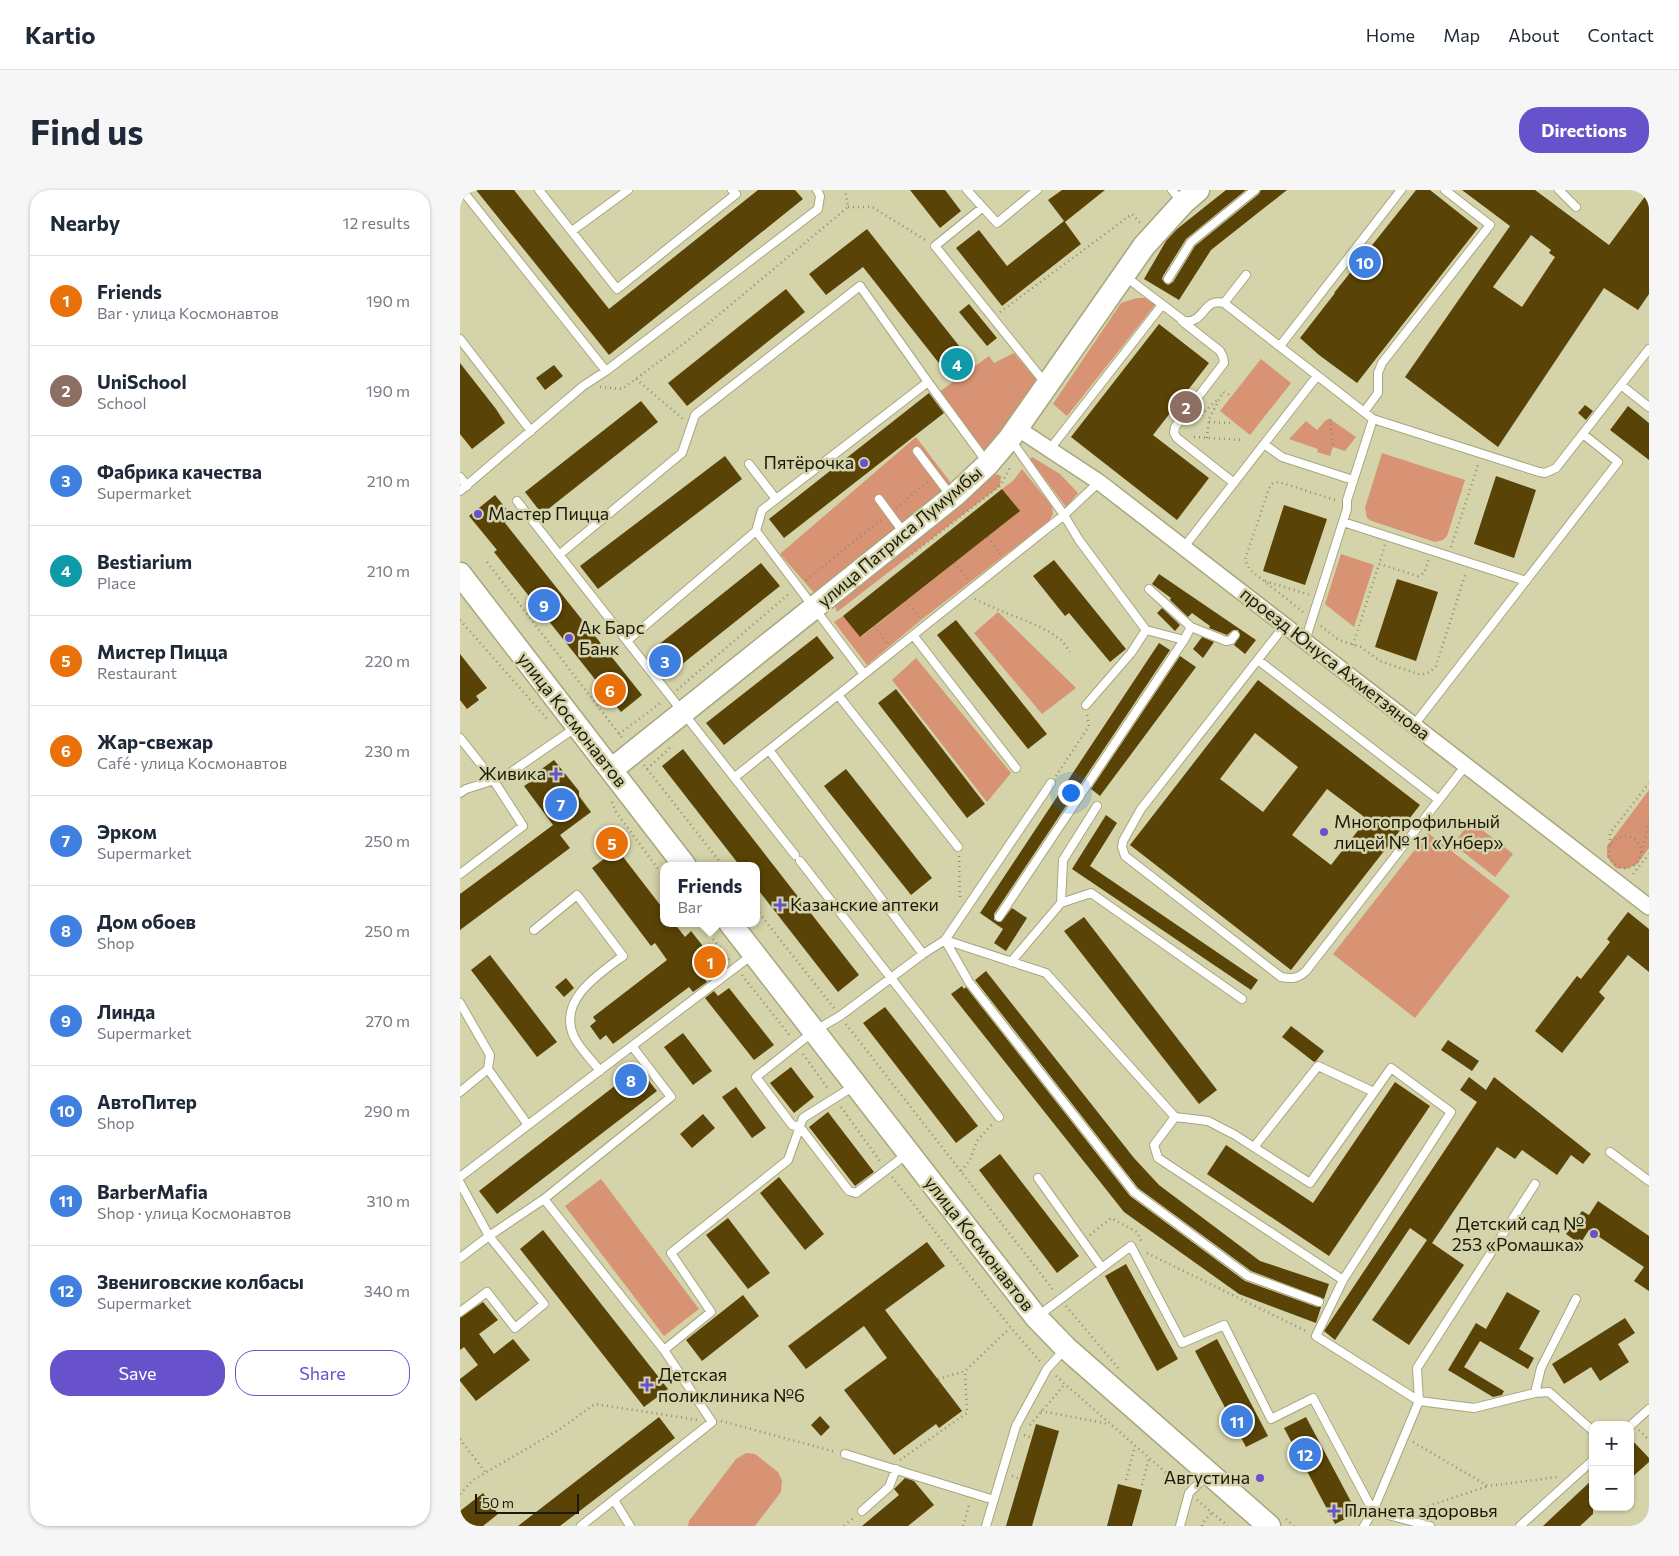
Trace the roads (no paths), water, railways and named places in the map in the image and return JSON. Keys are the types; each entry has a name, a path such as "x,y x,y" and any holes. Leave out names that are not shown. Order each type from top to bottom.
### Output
{"street":[{"name":"улица Патриса Лумумбы","path":"611,770 626,742 676,704 814,608 952,497 988,464 1013,433 1144,246 1184,194"},
{"name":"проезд Юнуса Ахметзянова","path":"1013,433 1050,449 1099,482 1649,907"},
{"name":"улица Космонавтов","path":"463,583 570,732 611,770 682,862"},
{"name":"улица Космонавтов","path":"733,927 1036,1317 1066,1348 1208,1473 1274,1520"}],"lane":[{"path":"462,190 606,371"},
{"path":"539,190 617,289 736,194 732,190"},
{"path":"572,231 628,190"},
{"path":"460,491 583,386 606,371 818,209 820,196 817,190"},
{"path":"967,190 997,223 1037,190"},
{"path":"1168,279 1191,242 1255,190"},
{"path":"1280,346 1402,190"},
{"path":"1364,412 1378,393 1378,372 1382,363 1490,225 1445,190"},
{"path":"1559,190 1576,207"},
{"path":"982,208 935,246 1047,385"},
{"path":"1124,275 1220,351 1224,359 1222,366 1175,427 1175,436 1234,483"},
{"path":"1224,303 1246,275"},
{"path":"559,555 682,453 695,414 860,286 988,464"},
{"path":"1179,318 1187,322 1195,320 1211,304 1224,303 1373,419 1545,473 1556,468 1648,352"},
{"path":"1050,449 1162,305"},
{"path":"460,339 531,431"},
{"path":"1184,547 1317,376"},
{"path":"626,641 756,531 762,510 928,382"},
{"path":"1621,385 1649,407"},
{"path":"1305,641 1373,419"},
{"path":"1013,433 1079,540 1146,630 1184,640"},
{"path":"1414,725 1618,462 1582,434"},
{"path":"1264,444 1282,457 1354,480"},
{"path":"917,451 952,497"},
{"path":"749,464 776,499"},
{"path":"460,477 467,486"},
{"path":"735,777 1064,515 1099,482"},
{"path":"879,499 906,535"},
{"path":"517,501 735,777 999,1117"},
{"path":"1343,522 1526,581"},
{"path":"756,531 864,674"},
{"path":"1149,589 1191,627 1226,641 1231,640 1236,635"},
{"path":"1285,625 1138,814 1123,841 1122,847 1125,856 1282,976 1292,979 1300,977 1466,765"},
{"path":"999,917 1191,627"},
{"path":"1086,705 1132,653 1146,630"},
{"path":"913,635 1016,768"},
{"path":"1258,660 1439,800"},
{"path":"838,695 958,847"},
{"path":"460,793 466,789 504,777 570,732"},
{"path":"460,738 494,780 523,826 460,874"},
{"path":"769,750 923,954"},
{"path":"909,1153 856,1192 849,1191 800,1127 792,1125 756,1078 814,1031 840,1016 923,954 945,940 1051,784"},
{"path":"1061,903 1063,860 1097,806"},
{"path":"1011,962 1061,903 1091,893 1242,999"},
{"path":"534,930 578,895 624,956 588,983 573,1003 570,1022 574,1037 600,1071"},
{"path":"945,940 1046,973 1174,1117 1208,1121 1254,1147 1310,1183 1391,1068 1450,1112 1343,1280 1316,1336 1419,1401 1474,1408 1535,1393 1549,1392 1589,1428"},
{"path":"945,940 969,982 1134,1192 1248,1276 1319,1302"},
{"path":"460,1178 754,954"},
{"path":"460,1003 490,1055 488,1069 460,1092"},
{"path":"460,1258 544,1199 671,1097 632,1046"},
{"path":"1254,1147 1318,1066 1374,1092"},
{"path":"488,1069 528,1125"},
{"path":"664,1350 712,1312 670,1253 788,1160 803,1118 856,1085"},
{"path":"1174,1117 1154,1145 1158,1158 1343,1280"},
{"path":"1610,1152 1649,1181"},
{"path":"1038,1178 1102,1268"},
{"path":"460,1183 489,1236 544,1304 515,1328 487,1292 460,1312"},
{"path":"1364,1526 1374,1512 1419,1401 1418,1368 1535,1184"},
{"path":"544,1199 664,1350 712,1422 580,1526"},
{"path":"1036,1317 1131,1246 1182,1343 1224,1325 1271,1419 1313,1398 1374,1512 1430,1526"},
{"path":"1535,1393 1541,1368 1576,1299"},
{"path":"986,1526 1016,1426 1047,1369 1066,1348"},
{"path":"1634,1422 1649,1409"},
{"path":"845,1454 972,1493 995,1496"},
{"path":"1520,1526 1589,1464"},
{"path":"862,1511 889,1487 896,1469"},
{"path":"1180,1526 1189,1493 1208,1473"},
{"path":"614,1500 630,1526"}],"place":[{"name":"АвтоПитер","path":"1365,262"},
{"name":"Bestiarium","path":"957,364"},
{"name":"UniSchool","path":"1186,407"},
{"name":"Пятёрочка","path":"864,463"},
{"name":"Мастер Пицца","path":"478,514"},
{"name":"Линда","path":"544,605"},
{"name":"Ак Барс Банк","path":"569,638"},
{"name":"Фабрика качества","path":"665,661"},
{"name":"Жар-свежар","path":"610,690"},
{"name":"Живика","path":"556,774"},
{"name":"Эрком","path":"561,804"},
{"name":"Многопрофильный лицей № 11 «Унбер»","path":"1324,832"},
{"name":"Мистер Пицца","path":"612,843"},
{"name":"Казанские аптеки","path":"780,905"},
{"name":"Friends","path":"710,962"},
{"name":"Дом обоев","path":"631,1080"},
{"name":"Детский сад № 253 «Ромашка»","path":"1594,1234"},
{"name":"Детская поликлиника №6","path":"647,1385"},
{"name":"BarberMafia","path":"1237,1421"},
{"name":"Звениговские колбасы","path":"1305,1454"},
{"name":"Августина","path":"1260,1478"},
{"name":"Планета здоровья","path":"1334,1511"}]}
